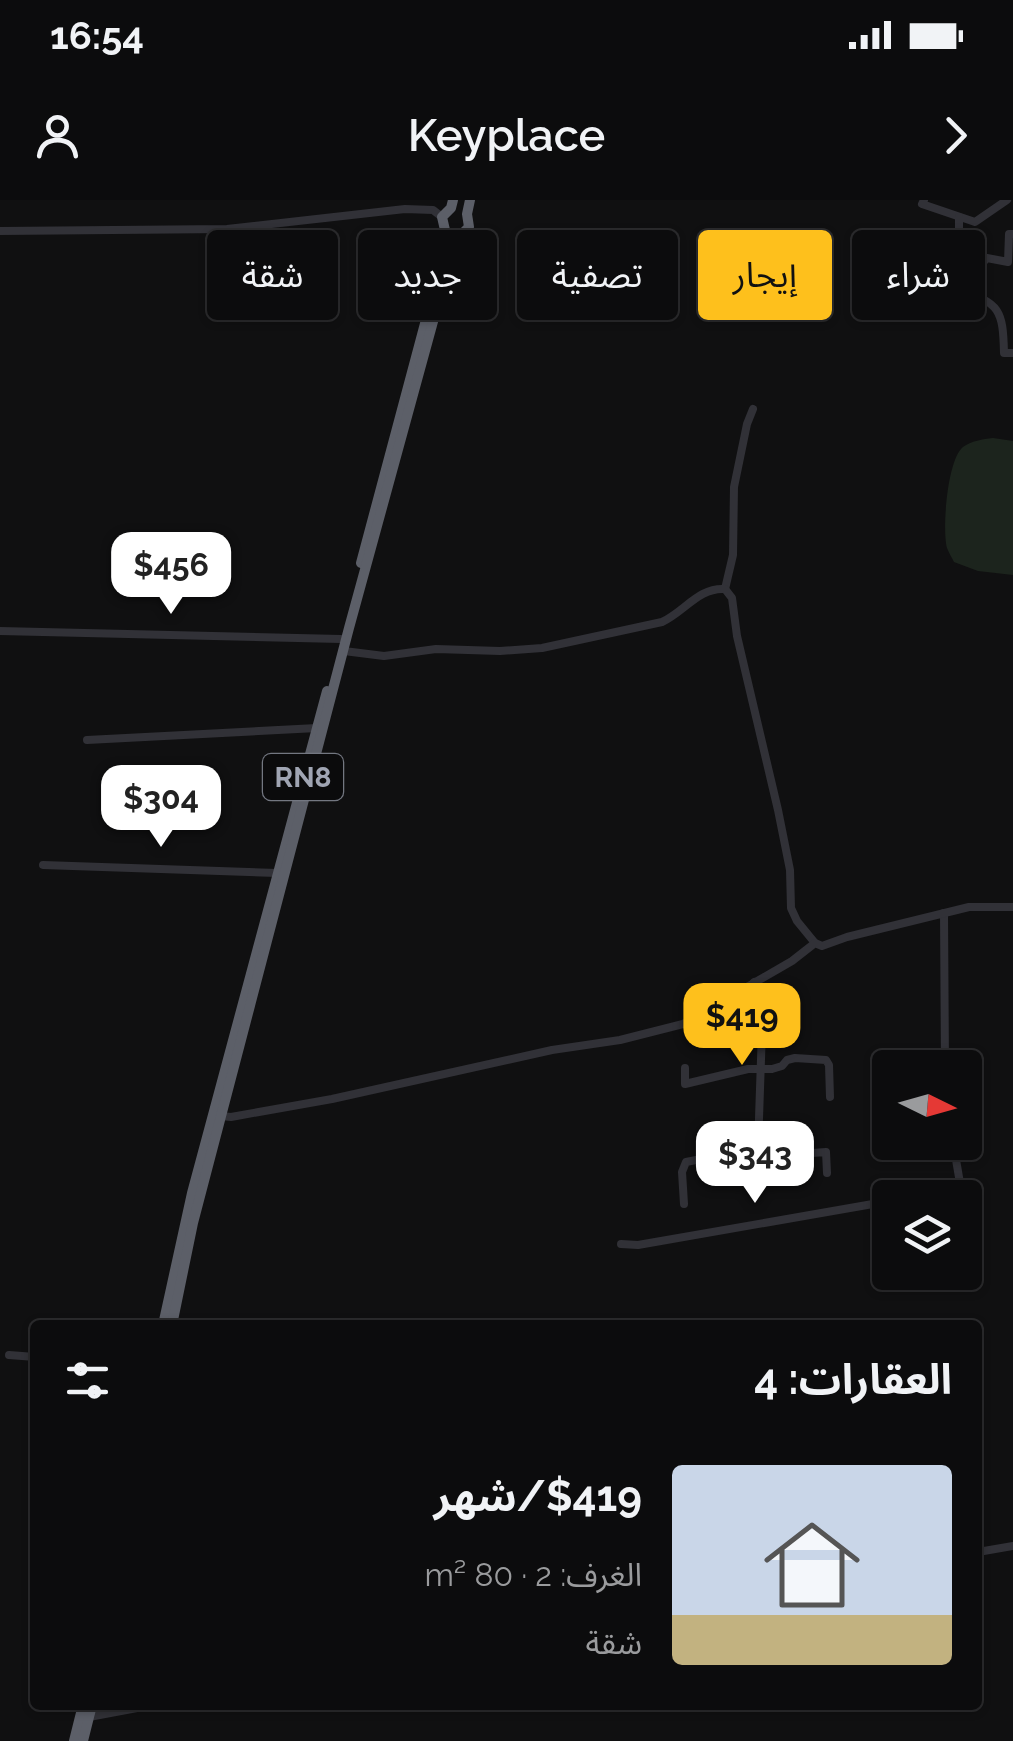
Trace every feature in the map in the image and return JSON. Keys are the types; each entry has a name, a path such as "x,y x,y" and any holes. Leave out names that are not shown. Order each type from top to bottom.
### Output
{"highway":[{"name":"RN8","path":"465,230 470,222 470,200"},
{"name":"RN8","path":"445,230 449,208"},
{"path":"449,208 460,208 468,214"},
{"name":"RN8","path":"164,1320 192,1192 426,320"},
{"name":"RN8","path":"173,1320 221,1116 433,320"},
{"path":"74,1741 82,1710"},
{"path":"84,1741 90,1711"}],"street":[{"path":"924,200 922,204 975,222 1007,200"},
{"path":"0,231 227,228 449,208"},
{"path":"959,217 959,230"},
{"path":"985,260 1008,262 1009,234 1013,234"},
{"path":"985,298 1004,327 1004,353 1013,353"},
{"path":"725,589 733,555 734,487 753,409"},
{"path":"344,652 384,656 436,649 542,648 662,622 703,592 725,589 732,598 737,636 778,810 790,870 791,908 815,944 822,946 847,936 969,907 1013,907"},
{"path":"0,631 341,639"},
{"path":"87,740 316,728"},
{"path":"43,865 277,874"},
{"path":"944,913 945,1050"},
{"path":"221,1116 332,1100 552,1050 644,1034 694,1019 815,944"},
{"path":"754,982 762,1000 754,1192"},
{"path":"685,1068 685,1084 760,1068 772,1069 795,1058 826,1060 830,1064 830,1097"},
{"path":"684,1204 682,1172 686,1162 758,1148 771,1156 826,1152 827,1173"},
{"path":"621,1244 638,1245 872,1205"},
{"path":"8,1355 30,1357"},
{"path":"982,1551 1013,1546"}],"shaded area":[{"path":"993,438 1013,441 1013,575 978,571 954,562 947,548 947,496 958,454 970,443"}]}
